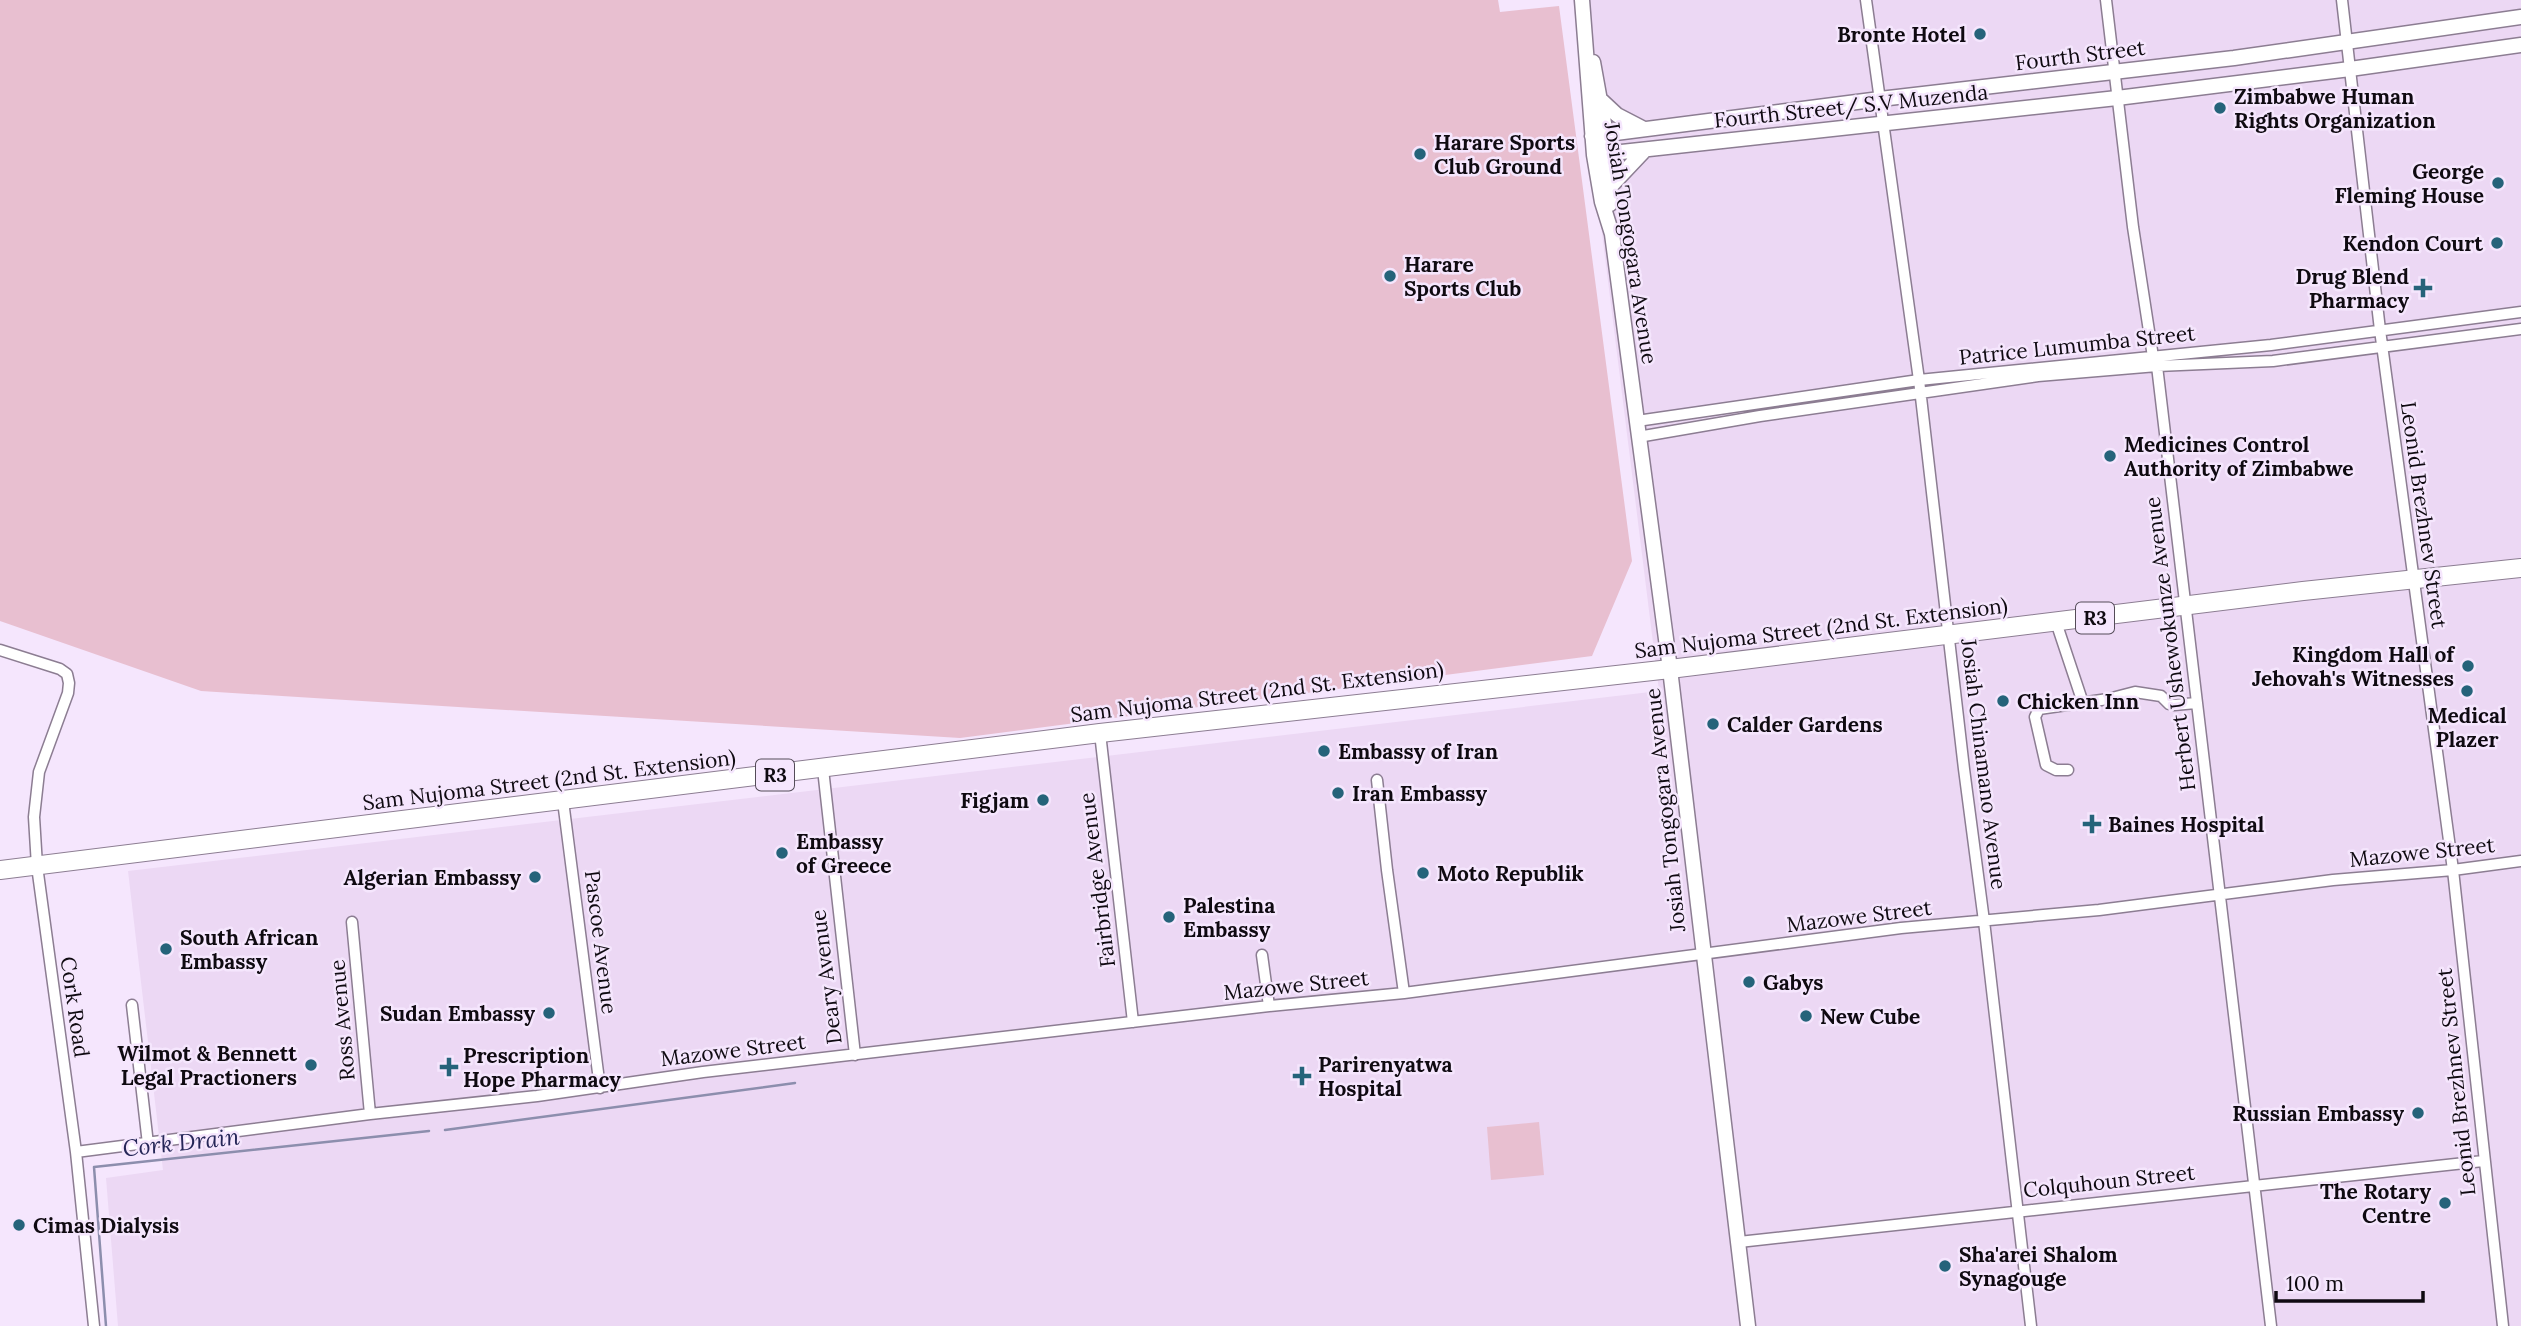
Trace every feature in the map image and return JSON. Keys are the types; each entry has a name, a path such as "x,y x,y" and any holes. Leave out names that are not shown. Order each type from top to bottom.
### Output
{"highway":[{"name":"Sam Nujoma Street (2nd St. Extension)","path":"0,870 1100,733 1670,669 2303,591 2521,568"}],"main road":[{"name":"Josiah Tongogara Avenue","path":"1582,0 1584,42 1599,135"},
{"name":"Fourth Street","path":"1599,135 1880,99 2115,73 2521,17"},
{"path":"1585,26 1602,101 1599,135 1609,188 1612,234"},
{"name":"Fourth Street/ S.V Muzenda","path":"1644,151 2117,98 2521,45"},
{"path":"1602,101 1618,115 1644,129"},
{"path":"1601,155 1644,151"},
{"path":"1609,188 1644,151"},
{"name":"Josiah Tongogara Avenue","path":"1601,155 1602,202 1612,234 1670,669 1748,1326"}],"street":[{"name":"Josiah Chinamano Avenue","path":"1866,0 1921,392 2032,1326"},
{"name":"Herbert Ushewokunze Avenue","path":"2106,0 2135,239 2155,361 2271,1326"},
{"name":"Leonid Brezhnev Street","path":"2343,0 2382,346 2453,870 2503,1326"},
{"name":"Patrice Lumumba Street","path":"1638,436 1921,392 2521,312"},
{"name":"Patrice Lumumba Street","path":"1637,421 1919,380 2155,361 2273,361 2521,329"},
{"path":"2056,622 2083,703"},
{"name":"Cork Road","path":"0,650 50,666 67,674 69,682 66,698 47,747 34,800 37,866 76,1152 94,1326"},
{"path":"2068,770 2056,770 2046,765 2035,717 2039,709 2135,692 2161,696 2174,705 2196,703"},
{"name":"Fairbridge Avenue","path":"1100,733 1133,1022"},
{"name":"Deary Avenue","path":"822,769 855,1055"},
{"path":"1377,780 1404,993"},
{"name":"Pascoe Avenue","path":"563,801 600,1088"},
{"name":"Mazowe Street","path":"76,1152 600,1088 703,1072 1269,1006 1404,993 1901,928 2099,910 2333,880 2453,870 2521,861"},
{"name":"Ross Avenue","path":"352,922 370,1114"},
{"path":"1262,955 1269,1006"},
{"path":"132,1005 148,1144"},
{"name":"Colquhoun Street","path":"1739,1242 2483,1161"}],"shaded area":[{"path":"0,0 1498,0 1500,12 1559,6 1632,561 1592,656 960,738 201,691 0,621"},
{"path":"1573,0 2521,0 2521,1326 118,1326 106,1178 163,1170 128,871 1659,691"},
{"path":"1539,1122 1544,1175 1491,1180 1487,1127"}],"waterway":[{"name":"Cork Drain","path":"445,1130 795,1083"},
{"name":"Cork Drain","path":"106,1326 94,1167 429,1131"}],"place":[{"name":"Bronte Hotel","path":"1980,34"},
{"name":"Zimbabwe Human Rights Organization","path":"2220,108"},
{"name":"Harare Sports Club Ground","path":"1420,154"},
{"name":"George Fleming House","path":"2498,183"},
{"name":"Kendon Court","path":"2497,243"},
{"name":"Harare Sports Club","path":"1390,276"},
{"name":"Drug Blend Pharmacy","path":"2423,288"},
{"name":"Medicines Control Authority of Zimbabwe","path":"2110,456"},
{"name":"Kingdom Hall of Jehovah's Witnesses","path":"2468,666"},
{"name":"Medical Plazer","path":"2467,691"},
{"name":"Chicken Inn","path":"2003,701"},
{"name":"Calder Gardens","path":"1713,724"},
{"name":"Embassy of Iran","path":"1324,751"},
{"name":"Iran Embassy","path":"1338,793"},
{"name":"Figjam","path":"1043,800"},
{"name":"Baines Hospital","path":"2092,824"},
{"name":"Embassy of Greece","path":"782,853"},
{"name":"Moto Republik","path":"1423,873"},
{"name":"Algerian Embassy","path":"535,877"},
{"name":"Palestina Embassy","path":"1169,917"},
{"name":"South African Embassy","path":"166,949"},
{"name":"Gabys","path":"1749,982"},
{"name":"Sudan Embassy","path":"549,1013"},
{"name":"New Cube","path":"1806,1016"},
{"name":"Wilmot & Bennett Legal Practioners","path":"311,1065"},
{"name":"Prescription Hope Pharmacy","path":"449,1067"},
{"name":"Parirenyatwa Hospital","path":"1302,1076"},
{"name":"Russian Embassy","path":"2418,1113"},
{"name":"The Rotary Centre","path":"2445,1203"},
{"name":"Cimas Dialysis","path":"19,1225"},
{"name":"Sha'arei Shalom Synagouge","path":"1945,1266"}]}
